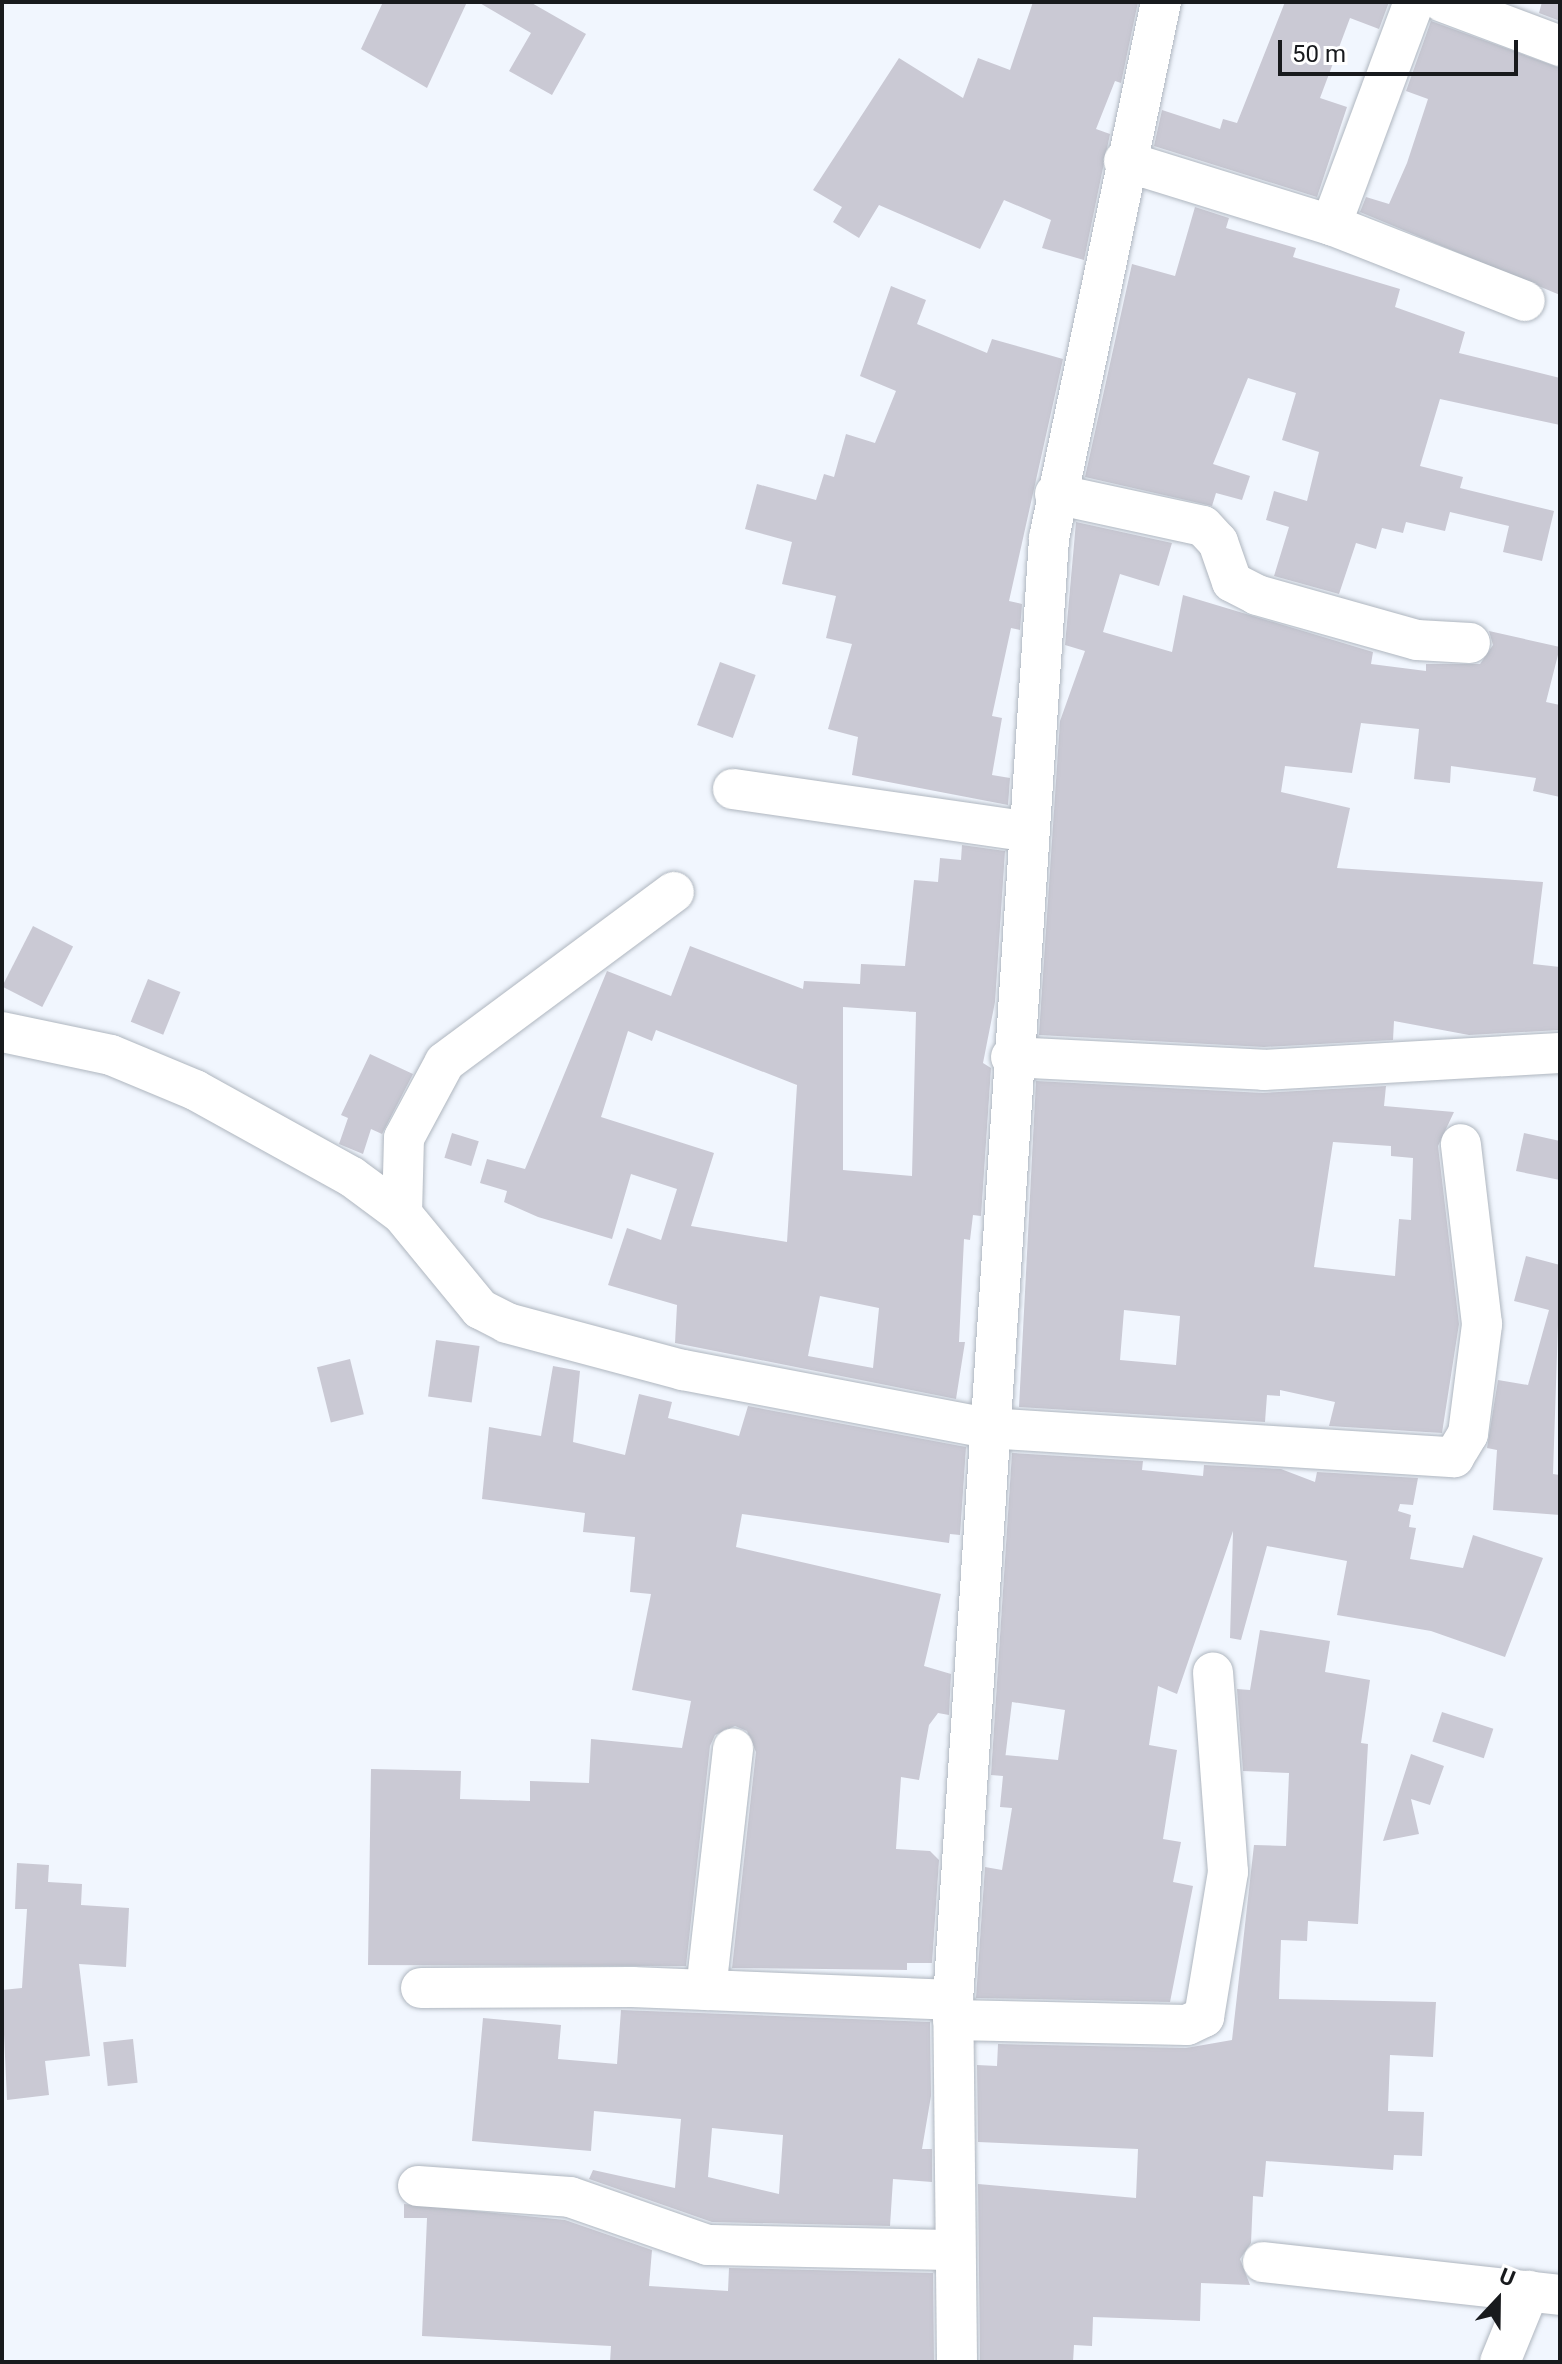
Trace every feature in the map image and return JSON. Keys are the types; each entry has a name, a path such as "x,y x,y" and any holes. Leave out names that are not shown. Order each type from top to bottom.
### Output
{"street":[{"path":"957,2362 953,2250 953,2010 1025,831 1055,494 1124,161 1161,2"},
{"path":"1331,225 1414,2"},
{"path":"1443,2 1560,46"},
{"path":"1124,161 1331,225 1525,301"},
{"path":"1055,494 1203,526 1218,542 1232,582 1257,595 1417,640 1470,643"},
{"path":"733,789 1025,831"},
{"path":"402,1214 404,1138 445,1062 674,892"},
{"path":"2,1032 111,1055 195,1090 352,1177 402,1214 480,1309 507,1323 683,1370 987,1428 1454,1457 1468,1434 1482,1324 1461,1144"},
{"path":"1011,1057 1264,1070 1560,1053"},
{"path":"421,1988 706,1990 1187,2025 1204,2017 1228,1872 1213,1673"},
{"path":"706,1990 733,1749"},
{"path":"418,2186 570,2197 708,2245 953,2250"},
{"path":"1263,2262 1545,2293 1500,2362"}],"building":[{"path":"383,2 467,2 427,88 361,49"},
{"path":"478,2 530,2 586,34 552,95 509,71 531,33"},
{"path":"1033,2 1138,2 1121,83 1115,81 1096,129 1110,134 1084,260 1042,248 1051,220 1004,200 980,249 879,205 859,238 833,222 842,207 813,190 899,58 963,98 978,58 1010,70"},
{"path":"1285,2 1389,2 1379,29 1350,18 1320,98 1347,107 1317,197 1154,146 1162,110 1220,129 1223,119 1237,123"},
{"path":"1542,2 1560,2 1560,21 1539,13"},
{"path":"1431,21 1560,68 1560,295 1360,212 1366,197 1389,204 1407,163 1428,99 1406,91"},
{"path":"1195,207 1229,218 1226,228 1296,248 1293,257 1400,289 1395,307 1465,332 1459,353 1560,378 1560,425 1440,399 1420,466 1463,477 1460,488 1554,511 1542,561 1503,552 1509,526 1450,512 1445,531 1406,522 1403,533 1382,528 1376,549 1356,543 1339,594 1274,576 1289,527 1266,520 1274,491 1307,501 1319,452 1282,440 1296,393 1248,378 1213,464 1250,476 1242,500 1216,493 1212,506 1085,477 1132,264 1175,276"},
{"path":"891,286 926,300 917,324 987,353 992,339 1063,359 1009,601 1022,604 1020,630 1011,628 992,716 1002,718 992,775 1010,778 1008,805 852,775 858,737 828,729 852,644 826,638 836,596 782,584 792,542 745,529 757,484 816,500 824,474 834,477 846,434 875,443 896,391 860,376"},
{"path":"1076,522 1172,543 1159,586 1120,574 1103,632 1172,652 1183,595 1373,652 1371,664 1426,671 1426,664 1480,664 1493,645 1489,631 1560,647 1546,702 1560,705 1560,797 1533,791 1536,778 1451,766 1450,783 1414,779 1419,729 1361,723 1352,773 1285,766 1281,792 1350,808 1337,868 1543,882 1533,964 1560,967 1560,1030 1469,1035 1394,1021 1393,1040 1264,1047 1039,1035 1060,721 1085,651 1065,645"},
{"path":"720,662 756,675 733,738 697,725"},
{"path":"962,845 1005,851 995,1002 983,1063 991,1068 981,1216 973,1215 970,1240 964,1239 959,1342 965,1342 956,1399 675,1343 677,1305 608,1285 627,1228 661,1240 677,1189 631,1174 612,1239 538,1217 504,1202 507,1191 480,1183 487,1159 525,1169 607,971 671,996 690,946 803,989 804,981 860,984 861,964 905,966 914,880 938,882 940,858 961,860","holes":["843,1007 916,1012 912,1176 843,1170","656,1030 797,1085 787,1242 691,1226 714,1153 601,1117 628,1031 652,1041","820,1296 879,1308 873,1368 808,1356"]},
{"path":"33,926 73,946 42,1007 2,987"},
{"path":"148,979 180,992 163,1035 131,1022"},
{"path":"370,1054 413,1074 382,1134 371,1129 363,1154 339,1144 348,1118 341,1115"},
{"path":"1036,1081 1263,1093 1386,1086 1384,1106 1454,1112 1438,1146 1459,1324 1442,1433 1329,1426 1335,1402 1280,1390 1280,1396 1267,1395 1265,1422 1019,1407","holes":["1333,1142 1391,1146 1391,1156 1413,1158 1411,1220 1399,1219 1395,1276 1314,1267","1124,1310 1180,1316 1176,1365 1120,1360"]},
{"path":"452,1133 479,1141 471,1166 444,1158"},
{"path":"1524,1133 1560,1141 1560,1180 1516,1171"},
{"path":"1526,1256 1560,1265 1553,1474 1560,1475 1560,1515 1493,1510 1497,1450 1487,1448 1498,1380 1528,1385 1549,1310 1514,1301"},
{"path":"436,1340 480,1346 472,1403 428,1396"},
{"path":"350,1359 364,1414 331,1423 317,1367"},
{"path":"553,1366 580,1371 573,1442 625,1455 639,1394 672,1402 668,1418 739,1436 748,1406 966,1447 960,1535 950,1534 949,1543 742,1514 736,1547 941,1594 924,1666 951,1674 949,1715 938,1713 929,1725 919,1780 901,1777 896,1849 930,1851 939,1860 932,1963 907,1963 907,1970 732,1968 756,1752 747,1731 735,1726 715,1735 710,1746 686,1966 368,1965 371,1769 461,1771 460,1799 530,1801 530,1781 589,1783 591,1739 682,1748 691,1701 632,1690 651,1594 630,1592 635,1537 583,1532 585,1513 482,1499 489,1427 541,1436"},
{"path":"1012,1453 1143,1461 1142,1470 1203,1476 1204,1465 1281,1469 1315,1482 1317,1472 1418,1478 1413,1505 1400,1504 1398,1511 1411,1515 1409,1527 1416,1528 1410,1559 1463,1568 1473,1535 1543,1558 1505,1657 1431,1631 1337,1615 1347,1561 1267,1546 1241,1640 1230,1638 1233,1531 1177,1694 1158,1686 1149,1745 1177,1750 1163,1839 1181,1842 1173,1882 1193,1886 1170,2002 976,1998 985,1867 1002,1870 1012,1808 1000,1807 1003,1776 991,1775","holes":["1012,1702 1065,1710 1058,1760 1006,1755"]},
{"path":"1260,1630 1330,1641 1325,1672 1370,1680 1361,1743 1368,1744 1358,1924 1308,1921 1307,1941 1281,1940 1279,1999 1436,2002 1433,2057 1390,2055 1388,2111 1424,2112 1422,2156 1394,2155 1393,2170 1266,2161 1263,2197 1253,2196 1251,2243 1240,2259 1250,2285 1201,2283 1200,2321 1093,2317 1092,2346 1074,2345 1073,2362 980,2362 978,2184 1136,2198 1138,2149 978,2142 977,2065 997,2066 998,2044 1186,2048 1232,2040 1254,1845 1286,1846 1289,1773 1243,1771 1237,1689 1250,1690"},
{"path":"1442,1712 1493,1729 1484,1758 1432,1741"},
{"path":"1411,1754 1444,1766 1430,1805 1411,1799 1419,1834 1383,1841"},
{"path":"17,1863 49,1865 48,1882 82,1884 81,1905 129,1908 126,1967 79,1964 90,2056 45,2061 49,2095 7,2100 2,1990 22,1988 27,1909 15,1909"},
{"path":"621,2010 930,2022 931,2096 922,2149 932,2149 932,2182 893,2179 890,2226 712,2222 589,2179 593,2170 675,2188 681,2119 594,2111 591,2151 472,2141 483,2018 561,2025 558,2059 617,2064","holes":["712,2128 783,2135 779,2194 708,2177"]},
{"path":"133,2039 138,2083 108,2086 103,2042"},
{"path":"404,2204 565,2220 652,2250 649,2286 728,2291 729,2268 933,2273 934,2362 610,2362 611,2346 422,2336 427,2218 404,2218"}]}
